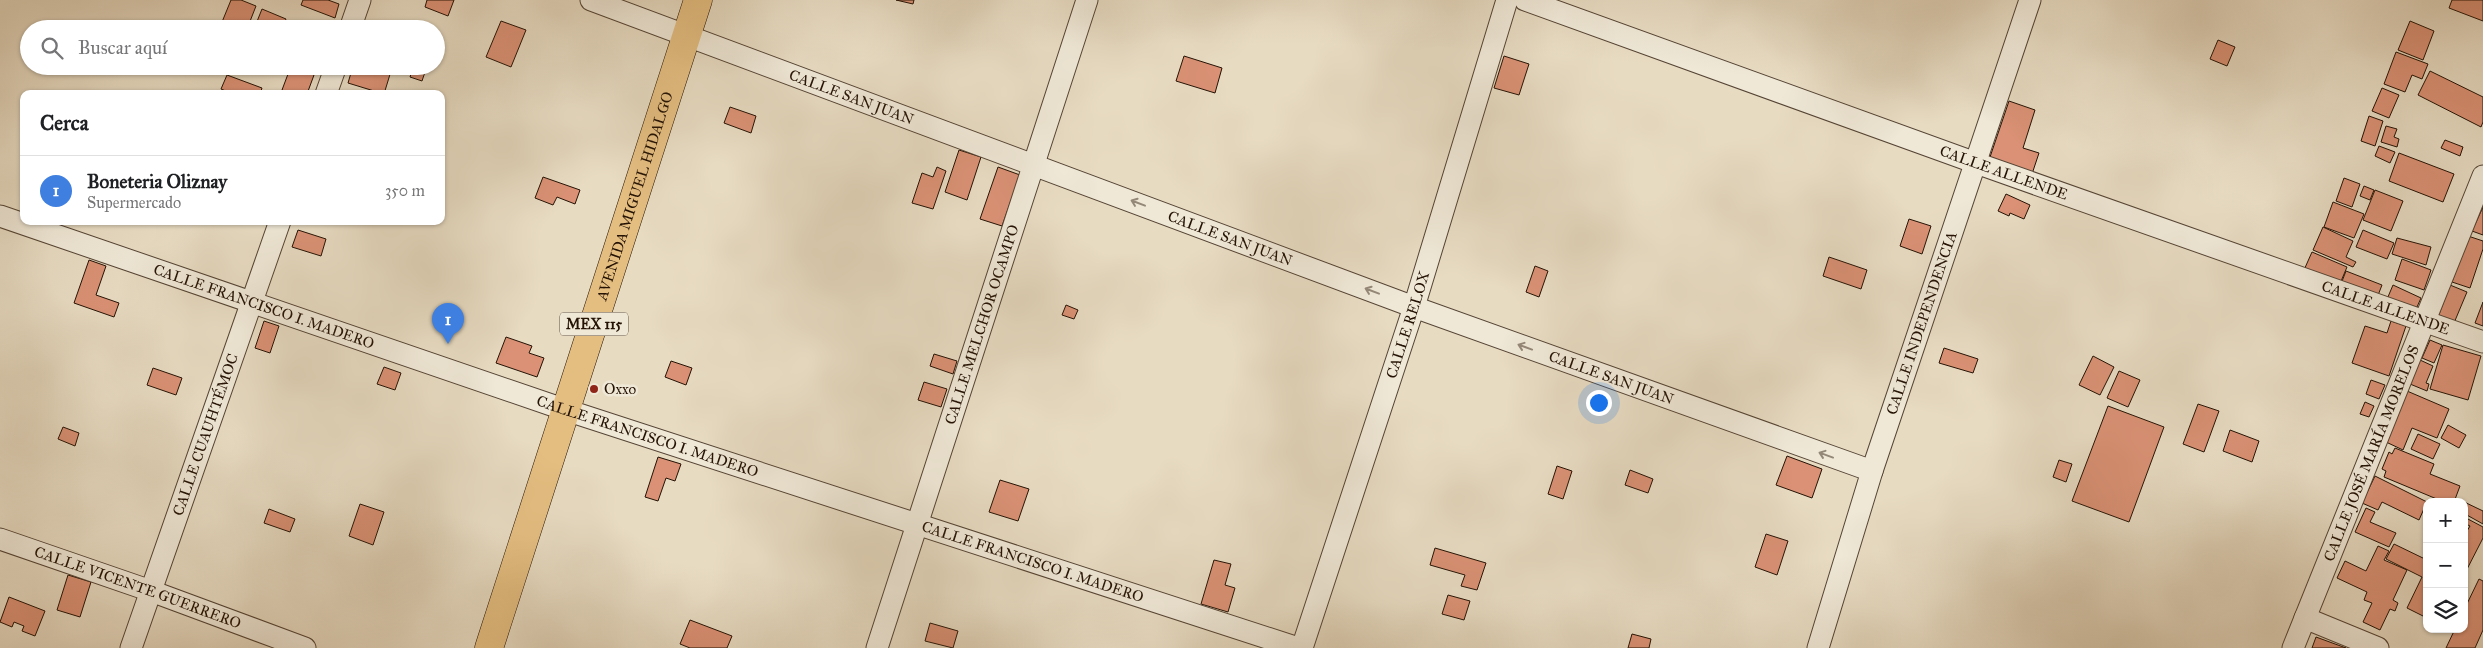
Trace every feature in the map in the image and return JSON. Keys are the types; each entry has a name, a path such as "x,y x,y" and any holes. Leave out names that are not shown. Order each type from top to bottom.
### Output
{"main road":[{"name":"AVENIDA MIGUEL HIDALGO","path":"489,648 698,0"}],"street":[{"path":"353,20 360,0"},
{"name":"CALLE SAN JUAN","path":"590,0 687,34 1414,307 1872,471"},
{"name":"CALLE MELCHOR OCAMPO","path":"877,648 1087,0"},
{"name":"CALLE RELOX","path":"1302,648 1414,307 1507,0"},
{"name":"CALLE ALLENDE","path":"1525,0 1976,163 2483,342"},
{"name":"CALLE INDEPENDENCIA","path":"1818,648 1872,471 2030,0"},
{"path":"327,90 333,75"},
{"name":"CALLE JOSÉ MARÍA MORELOS","path":"2293,648 2483,176"},
{"name":"CALLE FRANCISCO I. MADERO","path":"0,216 20,223"},
{"name":"CALLE FRANCISCO I. MADERO","path":"27,225 566,410 917,526 1298,648"},
{"name":"CALLE CUAUHTÉMOC","path":"131,648 279,225"},
{"name":"CALLE VICENTE GUERRERO","path":"0,538 151,591 304,648"},
{"path":"2305,618 2378,648"}],"building":[{"path":"231,0 241,0 256,6 251,20 223,20"},
{"path":"303,0 328,0 339,4 335,18 301,5"},
{"path":"427,0 454,0 448,16 425,7"},
{"path":"896,0 914,0 913,4"},
{"path":"2452,0 2483,0 2483,21 2449,8"},
{"path":"262,9 286,19 286,20 258,20"},
{"path":"501,21 526,30 511,67 486,57"},
{"path":"2410,21 2434,31 2423,60 2398,50"},
{"path":"2218,40 2235,47 2227,66 2210,59"},
{"path":"2396,52 2428,64 2422,79 2412,75 2405,92 2384,84"},
{"path":"1184,56 1222,68 1215,93 1176,81"},
{"path":"1504,56 1529,64 1519,95 1494,88"},
{"path":"2430,71 2483,97 2483,122 2481,127 2418,95"},
{"path":"227,75 262,88 261,90 221,89"},
{"path":"288,75 314,75 308,90 282,90"},
{"path":"350,75 390,75 385,90 371,90 348,83"},
{"path":"411,75 424,75 422,81 410,77"},
{"path":"2382,88 2399,95 2389,118 2372,111"},
{"path":"2009,101 2035,110 2023,148 2039,153 2032,174 1989,160"},
{"path":"730,107 756,116 751,133 724,123"},
{"path":"2369,116 2383,121 2375,146 2361,141"},
{"path":"2386,126 2397,129 2394,137 2399,139 2397,147 2381,142"},
{"path":"2445,140 2463,147 2460,156 2441,148"},
{"path":"2379,146 2395,152 2390,163 2375,156"},
{"path":"959,150 981,157 967,200 945,192"},
{"path":"2399,153 2454,174 2443,202 2389,181"},
{"path":"937,167 946,171 933,209 912,203 922,173 933,177"},
{"path":"998,167 1020,175 1002,226 980,219"},
{"path":"543,177 580,190 575,204 557,197 553,205 535,198"},
{"path":"2344,178 2360,184 2352,207 2336,201"},
{"path":"2364,186 2374,190 2370,200 2360,196"},
{"path":"2375,190 2403,201 2391,231 2363,220"},
{"path":"2006,194 2030,205 2024,219 2010,213 2009,216 1998,211"},
{"path":"2333,202 2364,214 2354,238 2324,227"},
{"path":"2483,207 2483,235 2472,231"},
{"path":"1909,219 1931,226 1922,254 1900,246"},
{"path":"2323,227 2353,241 2346,257 2356,262 2353,267 2313,250"},
{"path":"298,230 326,239 321,256 292,247"},
{"path":"2363,230 2394,243 2387,259 2356,247"},
{"path":"2468,236 2483,241 2483,249 2470,288 2452,282"},
{"path":"2397,238 2431,247 2426,265 2392,254"},
{"path":"2312,252 2347,267 2339,286 2304,270"},
{"path":"1829,257 1867,270 1861,289 1823,276"},
{"path":"2402,259 2431,270 2424,290 2395,280"},
{"path":"89,260 106,266 96,295 119,303 114,317 74,303"},
{"path":"1535,266 1548,271 1539,297 1526,292"},
{"path":"2346,271 2382,285 2375,303 2339,289"},
{"path":"2393,285 2421,298 2413,316 2385,304"},
{"path":"2450,285 2467,292 2454,323 2438,317"},
{"path":"2483,302 2483,326 2475,323"},
{"path":"1066,305 1078,310 1074,319 1062,315"},
{"path":"264,321 279,326 270,353 255,348"},
{"path":"2391,321 2406,326 2389,376 2352,363 2365,326 2387,333"},
{"path":"506,337 532,346 529,353 544,358 537,377 496,363"},
{"path":"2430,340 2442,345 2434,363 2422,358"},
{"path":"2443,345 2481,356 2468,400 2430,389"},
{"path":"1944,348 1978,359 1973,373 1939,363"},
{"path":"934,354 957,361 953,374 930,366"},
{"path":"2093,356 2114,367 2100,395 2079,385"},
{"path":"2420,360 2433,366 2426,383 2429,384 2427,391 2410,384"},
{"path":"671,361 692,368 686,385 665,377"},
{"path":"384,367 401,373 395,390 377,384"},
{"path":"153,368 182,378 176,395 147,385"},
{"path":"2119,371 2140,380 2128,407 2107,398"},
{"path":"2371,380 2385,385 2379,399 2366,394"},
{"path":"924,382 947,389 941,407 918,400"},
{"path":"2407,391 2449,409 2437,438 2412,428 2403,450 2386,442"},
{"path":"2365,402 2374,406 2369,417 2360,414"},
{"path":"2198,404 2219,411 2204,452 2183,444"},
{"path":"2108,406 2164,427 2129,522 2072,501"},
{"path":"2448,425 2466,435 2459,448 2441,438"},
{"path":"63,427 79,433 75,446 58,439"},
{"path":"2230,430 2259,441 2252,462 2223,451"},
{"path":"2418,434 2440,444 2433,459 2411,449"},
{"path":"2395,448 2434,464 2430,474 2460,486 2456,498 2434,498 2384,477 2386,471 2382,469 2389,452 2392,454"},
{"path":"1787,456 1822,469 1812,498 1776,485"},
{"path":"658,457 681,464 675,481 666,478 658,501 645,497"},
{"path":"2059,460 2072,464 2066,482 2053,477"},
{"path":"1557,466 1572,471 1563,499 1548,494"},
{"path":"1630,470 1653,479 1648,493 1625,485"},
{"path":"2375,476 2423,500 2423,511 2419,520 2382,502 2378,510 2362,503"},
{"path":"1000,480 1029,489 1018,521 989,512"},
{"path":"360,504 384,512 373,545 349,536"},
{"path":"2468,504 2483,511 2483,524 2468,516"},
{"path":"2366,508 2375,512 2370,522 2396,533 2389,547 2355,532"},
{"path":"269,509 295,519 290,532 264,523"},
{"path":"2468,519 2483,527 2483,538 2468,567 2468,529 2470,526 2468,525"},
{"path":"1766,534 1788,541 1777,575 1755,567"},
{"path":"2394,544 2423,558 2423,616 2407,608 2422,577 2386,559"},
{"path":"2378,546 2389,551 2384,560 2407,570 2393,600 2398,603 2395,611 2390,609 2380,630 2363,622 2372,603 2364,600 2367,592 2337,578 2345,561 2366,571"},
{"path":"1435,548 1486,563 1477,590 1461,586 1465,575 1430,565"},
{"path":"1214,560 1231,564 1225,585 1235,588 1228,612 1201,604"},
{"path":"68,575 91,582 80,617 57,610"},
{"path":"2479,579 2483,581 2483,630 2475,648 2446,648 2453,633 2468,633 2468,602"},
{"path":"1448,595 1470,601 1464,620 1442,614"},
{"path":"9,597 45,611 35,636 22,631 24,626 14,622 12,627 0,622"},
{"path":"690,620 732,636 727,648 690,648 680,644"},
{"path":"930,623 958,631 953,648 925,641"},
{"path":"1632,634 1651,639 1649,648 1628,648"},
{"path":"2316,637 2346,648 2312,648"}],"place":[{"name":"Boneteria Oliznay","path":"448,344"},
{"name":"Oxxo","path":"594,389"}]}
